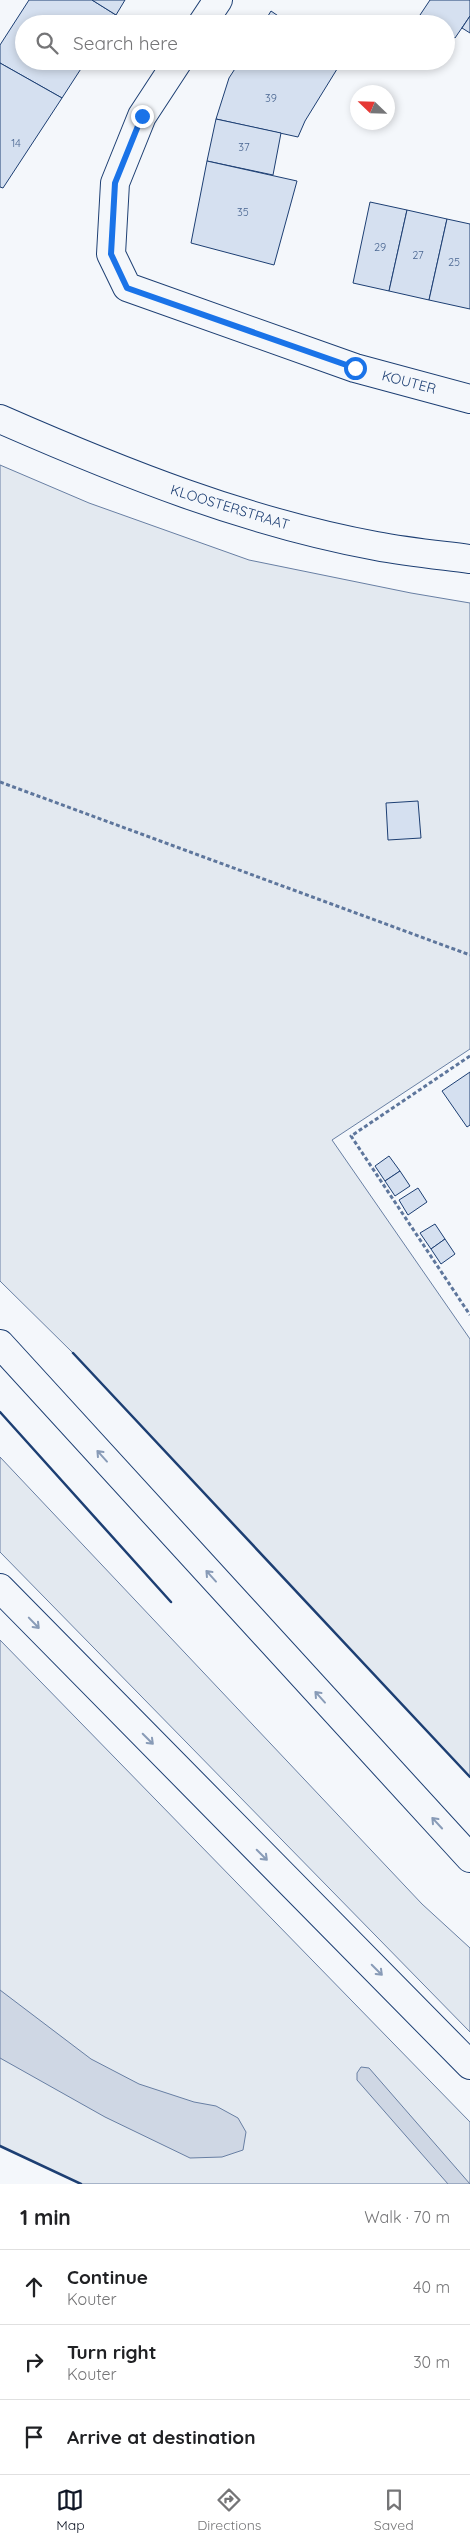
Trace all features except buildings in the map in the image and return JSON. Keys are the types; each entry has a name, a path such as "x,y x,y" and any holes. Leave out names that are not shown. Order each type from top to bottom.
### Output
{"main road":[{"path":"208,15 218,0"},
{"name":"KOUTER","path":"172,70 142,116 115,183 111,254 127,288 355,368 470,399"},
{"name":"KLOOSTERSTRAAT","path":"0,419 79,454 181,493 270,520 376,546 470,559"},
{"path":"0,1344 470,1858"},
{"path":"0,1588 470,2065"}],"path":[{"path":"0,782 470,955"},
{"path":"470,1056 350,1136 470,1315"}],"shaded area":[{"path":"0,465 89,503 249,560 470,603 470,1049 332,1140 470,1339 470,1777 73,1353 0,1281"},
{"path":"0,1457 422,1904 470,1948 470,2032 0,1552"},
{"path":"0,1640 470,2122 470,2184 81,2184 0,2146"},
{"path":"0,1990 91,2059 139,2084 194,2102 216,2106 238,2118 246,2132 243,2150 222,2157 190,2158 105,2117 0,2058"},
{"path":"361,2067 369,2068 470,2184 448,2184 357,2080 357,2073"}],"wall":[{"path":"73,1353 470,1777"},
{"path":"0,1412 171,1602"},
{"path":"0,2146 81,2184"}],"route":[{"path":"142,116 115,183 111,254 127,288 355,368"}]}
